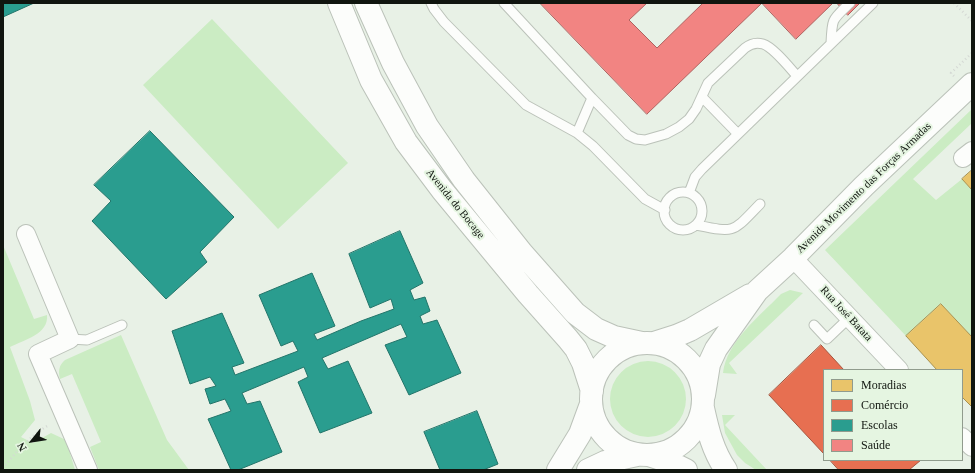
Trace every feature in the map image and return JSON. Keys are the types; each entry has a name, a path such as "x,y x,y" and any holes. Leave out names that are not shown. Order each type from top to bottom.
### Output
{"main road":[{"name":"Avenida do Bocage","path":"339,3 371,80 406,142 442,190 528,294 576,349 583,363 591,397"},
{"name":"Avenida do Bocage","path":"366,3 393,63 427,126 464,180 522,253 575,313 596,329 614,338 648,343"},
{"name":"Avenida Movimento das Forças Armadas","path":"703,402 709,364 716,349 757,291 793,258 864,186 972,84"},
{"name":"Avenida Movimento das Forças Armadas","path":"648,343 676,336 690,330 757,291"},
{"path":"558,470 580,434 591,397 594,379 600,368 618,351 629,346 648,343 667,346 678,352 688,360 696,371 701,382 710,440 726,470"},
{"path":"591,397 596,421 606,437 615,445 626,451 670,462 686,470"},
{"path":"588,470 605,462 643,455 662,454 674,449 684,442 700,421 703,402"}],"street":[{"path":"26,234 70,340 38,354 88,470"},
{"name":"Rua José Batata","path":"793,258 898,369"},
{"path":"963,438 972,447"}],"lane":[{"path":"431,3 444,22 526,106 577,133 593,146 645,199 665,210"},
{"path":"504,3 592,98 628,135 636,140 645,140 666,134 679,127 689,119 708,84 751,44 764,44 770,48 797,76"},
{"path":"831,43 832,24 835,18 850,3"},
{"path":"689,193 695,177 702,169 873,3"},
{"path":"702,97 738,134"},
{"path":"577,133 592,98"},
{"path":"682,192 689,193 694,196 702,207 700,220 691,228 684,230 678,229 668,222 665,216 666,203 676,194 682,192"},
{"path":"696,225 726,231 733,229 739,226 760,204"},
{"path":"814,326 827,339 849,318"},
{"path":"70,340 87,340 122,325"}],"path":[{"path":"954,3 972,21"},
{"path":"3,468 14,455 41,430 65,418"}],"green space":[{"path":"212,19 348,163 278,229 143,85"},
{"path":"972,109 972,123 913,179 936,200 962,179 972,190 972,337 941,304 906,336 825,250"},
{"path":"3,245 34,319 47,315 47,322 40,332 10,347 30,401 35,420 21,437 33,443 51,433 66,440 75,470 3,470"},
{"path":"790,290 803,293 729,363 737,374 723,373 731,350 745,330 781,294"},
{"path":"121,335 167,440 189,470 99,470 90,447 101,442 72,374 60,379 59,373 61,364 65,360"},
{"path":"641,361 655,361 669,367 680,378 686,392 686,406 683,414 675,426 669,431 655,437 641,437 627,431 616,420 610,406 610,392 616,378 627,367"},
{"path":"722,415 735,415 725,425 767,470 756,470 745,463 737,455 725,433"}],"building: Moradias":[{"path":"972,170 972,190 962,179"},
{"path":"941,304 972,337 972,407 963,398 963,369 936,369 906,336"}],"building: Comércio":[{"path":"821,345 843,369 823,369 823,453 769,395"},
{"path":"831,461 920,461 909,470 839,470"}],"building: Escolas":[{"path":"3,3 34,3 3,17"},
{"path":"150,131 234,217 200,252 207,262 166,299 92,221 111,201 94,185"},
{"path":"400,231 423,283 410,290 414,300 425,297 430,311 420,316 423,324 437,320 461,373 409,395 385,345 407,337 401,324 322,358 328,369 348,361 372,413 320,433 298,382 308,377 304,367 242,393 247,404 260,401 282,452 238,470 231,470 208,419 231,411 225,399 210,404 205,389 216,386 210,377 190,384 172,331 222,313 244,363 232,367 235,375 298,351 293,341 281,346 259,295 312,273 335,326 314,334 317,340 394,309 391,299 370,308 349,254"},
{"path":"477,411 498,464 483,470 440,470 424,432"}],"building: Saúde":[{"path":"540,3 647,3 629,20 657,48 703,3 762,3 647,114"},
{"path":"762,3 833,3 796,39"},
{"path":"837,3 860,3 848,15"}]}
